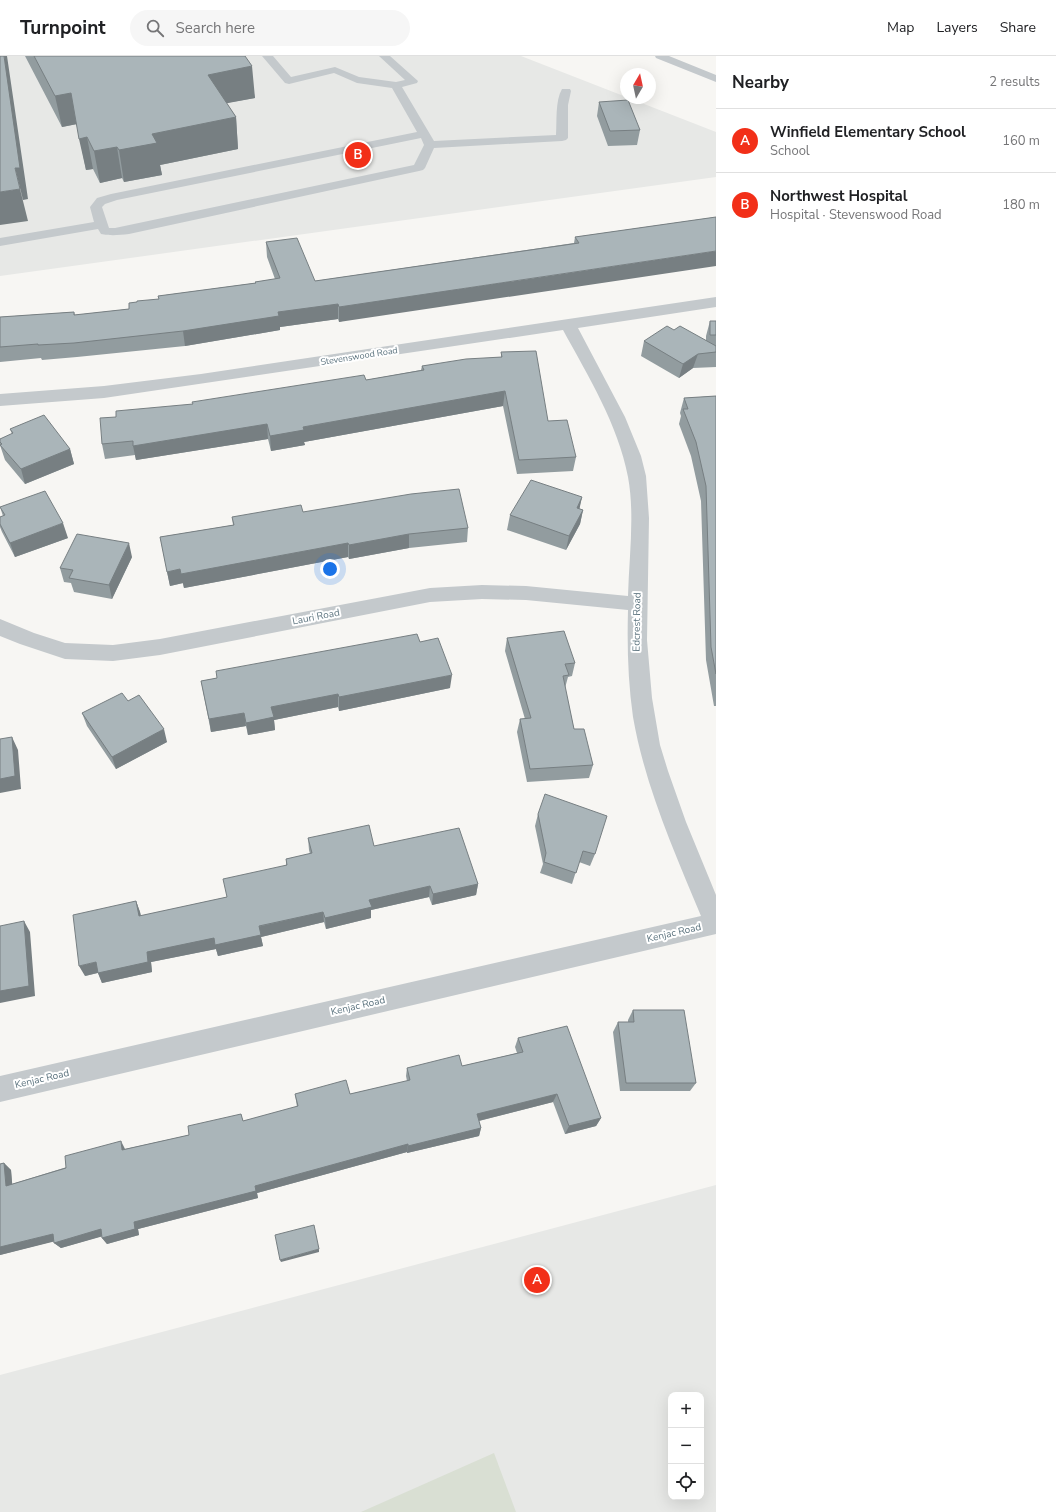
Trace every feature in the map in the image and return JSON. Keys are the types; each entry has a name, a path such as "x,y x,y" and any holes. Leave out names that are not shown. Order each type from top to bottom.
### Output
{"street":[{"name":"Stevenswood Road","path":"0,400 104,392 201,379 716,302"},
{"name":"Edcrest Road","path":"568,325 612,406 624,434 637,477 640,518 637,660 644,718 658,777 677,831 716,923"},
{"name":"Lauri Road","path":"0,627 27,639 65,652 113,653 167,646 430,595 482,592 526,592 637,604"},
{"name":"Kenjac Road","path":"0,1089 716,923"}],"lane":[{"path":"267,56 289,81 335,70 357,80 396,85 413,81 384,56"},
{"path":"660,56 716,79"},
{"path":"396,85 430,145"},
{"path":"430,145 562,138 563,105 566,91"},
{"path":"424,134 115,196 101,201 96,207 101,225 105,231 115,232 129,230 419,168 430,145"},
{"path":"0,242 101,225"}],"shaded area":[{"path":"0,56 521,56 620,95 620,104 644,104 716,132 716,177 0,276"},
{"path":"716,1185 716,1512 0,1512 0,1375"},
{"path":"494,1453 516,1512 361,1512"}],"building":[{"path":"0,56 4,56 20,168 15,168 20,189 0,192"},
{"path":"34,56 245,56 252,66 208,75 236,117 152,134 157,143 119,150 117,147 94,151 87,137 79,139 71,93 55,96"},
{"path":"620,101 620,104 630,104 640,130 610,131 599,102"},
{"path":"716,217 716,251 339,307 338,304 278,312 279,316 183,331 74,343 0,347 0,317 74,312 74,315 129,309 129,303 159,299 158,296 256,283 255,282 280,278 266,242 297,238 315,281 579,243 575,237"},
{"path":"710,321 716,321 716,335 710,335"},
{"path":"667,326 674,330 680,326 716,346 716,352 698,354 683,364 644,341"},
{"path":"536,351 548,421 567,420 576,457 519,460 505,391 303,427 304,430 270,436 267,424 133,446 133,441 102,444 100,418 116,417 116,411 193,404 192,402 364,375 366,380 424,370 422,366 466,359 502,357 501,352"},
{"path":"716,396 716,674 711,647 706,486 696,442 683,409 688,409 684,398"},
{"path":"44,415 70,449 21,469 0,445 2,444 0,439 13,433 10,429"},
{"path":"531,480 582,497 577,508 583,510 569,536 510,515"},
{"path":"459,489 468,528 409,534 349,545 348,543 181,574 180,569 167,572 160,537 234,525 232,517 301,505 303,512 411,494"},
{"path":"45,491 63,523 10,543 0,524 0,517 5,515 0,507"},
{"path":"77,534 129,543 109,585 69,578 73,570 60,568"},
{"path":"564,631 575,663 565,664 569,675 563,676 574,729 584,729 593,765 530,769 520,719 531,718 507,638"},
{"path":"417,634 420,642 438,638 452,675 339,697 338,694 271,707 274,717 246,723 244,713 209,719 201,681 217,678 216,671"},
{"path":"122,693 128,701 139,695 164,729 112,757 82,713"},
{"path":"12,737 15,776 0,779 0,739"},
{"path":"545,794 607,816 595,854 583,851 576,873 544,862 546,853 538,814"},
{"path":"369,825 374,846 459,828 478,884 433,894 430,886 369,900 372,907 325,918 323,912 259,926 261,935 215,945 214,938 147,952 148,962 98,973 96,962 79,966 73,915 136,901 139,916 227,897 223,879 287,865 286,859 312,853 308,838"},
{"path":"24,921 29,986 0,991 0,926"},
{"path":"633,1010 684,1010 696,1083 626,1083 618,1022 634,1022"},
{"path":"567,1026 601,1118 569,1126 557,1094 477,1114 481,1128 408,1146 408,1144 255,1186 256,1191 134,1222 135,1229 102,1238 101,1229 54,1243 53,1234 0,1247 0,1164 4,1163 6,1186 66,1168 65,1156 121,1141 122,1150 189,1135 188,1126 241,1114 243,1121 298,1106 295,1094 346,1080 350,1094 410,1080 407,1068 459,1055 462,1066 523,1052 518,1038"},
{"path":"314,1225 319,1249 280,1260 275,1235"}],"place":[{"name":"Northwest Hospital","path":"358,155"},
{"name":"Winfield Elementary School","path":"537,1280"}]}
